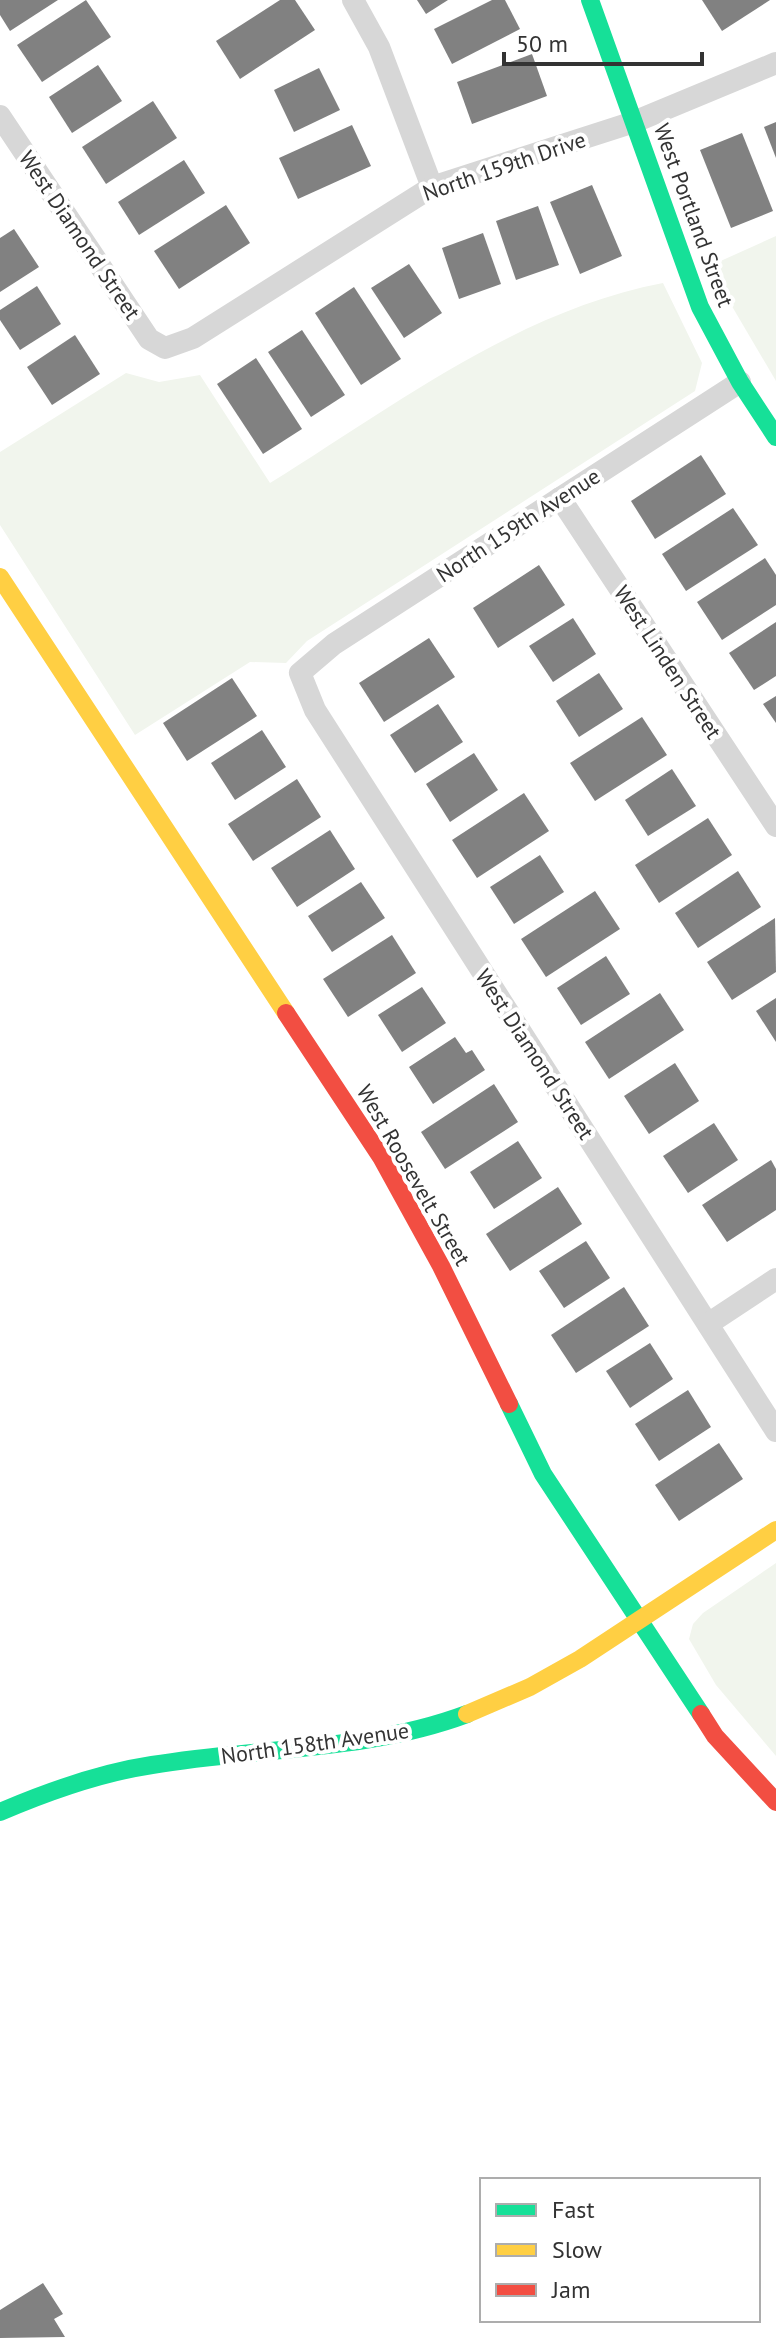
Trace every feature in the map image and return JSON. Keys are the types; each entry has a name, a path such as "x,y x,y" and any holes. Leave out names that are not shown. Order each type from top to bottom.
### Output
{"street":[{"path":"353,0 379,47 432,187"},
{"name":"West Portland Street","path":"590,0 700,307 740,382 776,437"},
{"name":"North 159th Drive","path":"165,348 193,338 432,187 634,122 776,63"},
{"name":"West Diamond Street","path":"0,116 149,339 165,348"},
{"name":"North 159th Avenue","path":"300,673 334,644 740,382"},
{"name":"West Linden Street","path":"560,498 776,826"},
{"name":"West Roosevelt Street","path":"0,577 381,1157 441,1266 543,1474 715,1736 776,1802"},
{"name":"West Diamond Street","path":"300,673 315,710 776,1431"},
{"path":"708,1324 776,1279"},
{"name":"North 158th Avenue","path":"0,1812 65,1785 153,1765 368,1741 439,1724 492,1706 548,1678 776,1530"}],"shaded area":[{"path":"776,236 776,381 733,308 714,264"},
{"path":"663,283 702,363 695,391 307,641 286,663 250,662 135,735 0,525 0,452 126,373 159,382 200,375 270,483 410,393 507,338 609,296"},
{"path":"776,1563 776,1756 716,1685 689,1639 693,1624 703,1613"}],"building":[{"path":"0,0 58,0 10,31 0,15"},
{"path":"86,0 111,37 42,82 17,45"},
{"path":"280,0 295,0 315,30 240,79 216,41"},
{"path":"417,0 448,0 426,14"},
{"path":"492,0 505,0 520,29 452,64 434,29"},
{"path":"702,0 770,0 722,31"},
{"path":"532,54 547,96 472,124 457,82"},
{"path":"98,65 122,101 72,133 49,97"},
{"path":"319,68 340,110 294,132 274,90"},
{"path":"153,101 177,138 106,184 82,147"},
{"path":"776,122 776,158 764,127"},
{"path":"352,125 371,166 298,199 279,158"},
{"path":"742,133 773,211 731,228 700,150"},
{"path":"184,160 205,193 139,235 118,202"},
{"path":"592,185 622,256 580,274 550,202"},
{"path":"226,205 250,243 179,289 154,251"},
{"path":"538,206 559,265 516,280 496,221"},
{"path":"14,229 39,267 0,292 0,238"},
{"path":"483,233 501,284 459,299 442,248"},
{"path":"409,264 442,313 404,338 371,288"},
{"path":"37,286 61,324 20,350 0,320 0,310"},
{"path":"354,287 401,359 361,385 315,313"},
{"path":"302,330 345,395 311,417 268,352"},
{"path":"75,335 100,374 52,405 27,367"},
{"path":"256,358 302,429 263,454 217,384"},
{"path":"701,455 726,494 655,539 631,501"},
{"path":"733,508 758,545 686,591 662,554"},
{"path":"765,558 776,575 776,605 722,640 697,602"},
{"path":"539,565 565,605 498,648 473,608"},
{"path":"573,618 596,654 553,682 529,646"},
{"path":"776,622 776,676 754,690 729,653"},
{"path":"429,638 455,677 384,722 359,683"},
{"path":"599,673 623,709 579,737 556,701"},
{"path":"232,678 257,716 187,761 163,723"},
{"path":"776,696 776,723 763,704"},
{"path":"438,704 463,742 415,773 390,735"},
{"path":"642,717 667,755 595,801 570,763"},
{"path":"262,730 286,767 235,800 211,763"},
{"path":"474,753 498,790 450,822 426,784"},
{"path":"672,769 696,806 648,836 625,800"},
{"path":"297,779 321,817 253,861 228,824"},
{"path":"524,793 549,831 477,878 452,840"},
{"path":"708,818 732,855 659,903 635,865"},
{"path":"330,830 355,869 297,907 271,868"},
{"path":"540,855 564,892 514,924 490,887"},
{"path":"738,871 761,907 698,948 675,913"},
{"path":"361,882 385,918 332,952 308,916"},
{"path":"595,891 620,929 546,977 521,939"},
{"path":"775,918 776,972 732,1000 707,962"},
{"path":"392,935 416,973 348,1017 323,979"},
{"path":"606,956 630,994 581,1025 557,988"},
{"path":"422,987 446,1023 402,1052 378,1015"},
{"path":"660,993 684,1030 609,1079 585,1042"},
{"path":"776,998 776,1042 756,1011"},
{"path":"455,1037 466,1053 472,1050 485,1070 433,1104 409,1067"},
{"path":"675,1063 699,1101 649,1134 624,1096"},
{"path":"494,1084 518,1122 445,1169 421,1132"},
{"path":"714,1123 738,1160 688,1193 663,1156"},
{"path":"518,1141 542,1178 494,1209 470,1172"},
{"path":"771,1160 776,1169 776,1210 727,1242 702,1205"},
{"path":"558,1187 582,1224 510,1271 486,1234"},
{"path":"586,1241 610,1278 564,1308 539,1271"},
{"path":"624,1287 649,1326 576,1373 551,1335"},
{"path":"650,1343 673,1379 630,1408 606,1371"},
{"path":"688,1390 711,1427 659,1461 635,1424"},
{"path":"719,1443 743,1479 679,1521 655,1485"},
{"path":"43,2283 63,2314 54,2319 65,2337 0,2338 0,2310"}],"traffic: fast":[{"path":"590,0 700,307 740,382 776,437"},
{"path":"509,1404 543,1474 701,1714"},
{"path":"0,1812 74,1784 132,1768 350,1742 429,1726 467,1714"}],"traffic: slow":[{"path":"0,577 286,1013"},
{"path":"467,1714 530,1687 580,1659 776,1530"}],"traffic: jam":[{"path":"286,1013 381,1157 441,1266 509,1404"},
{"path":"701,1714 715,1736 776,1802"}]}
